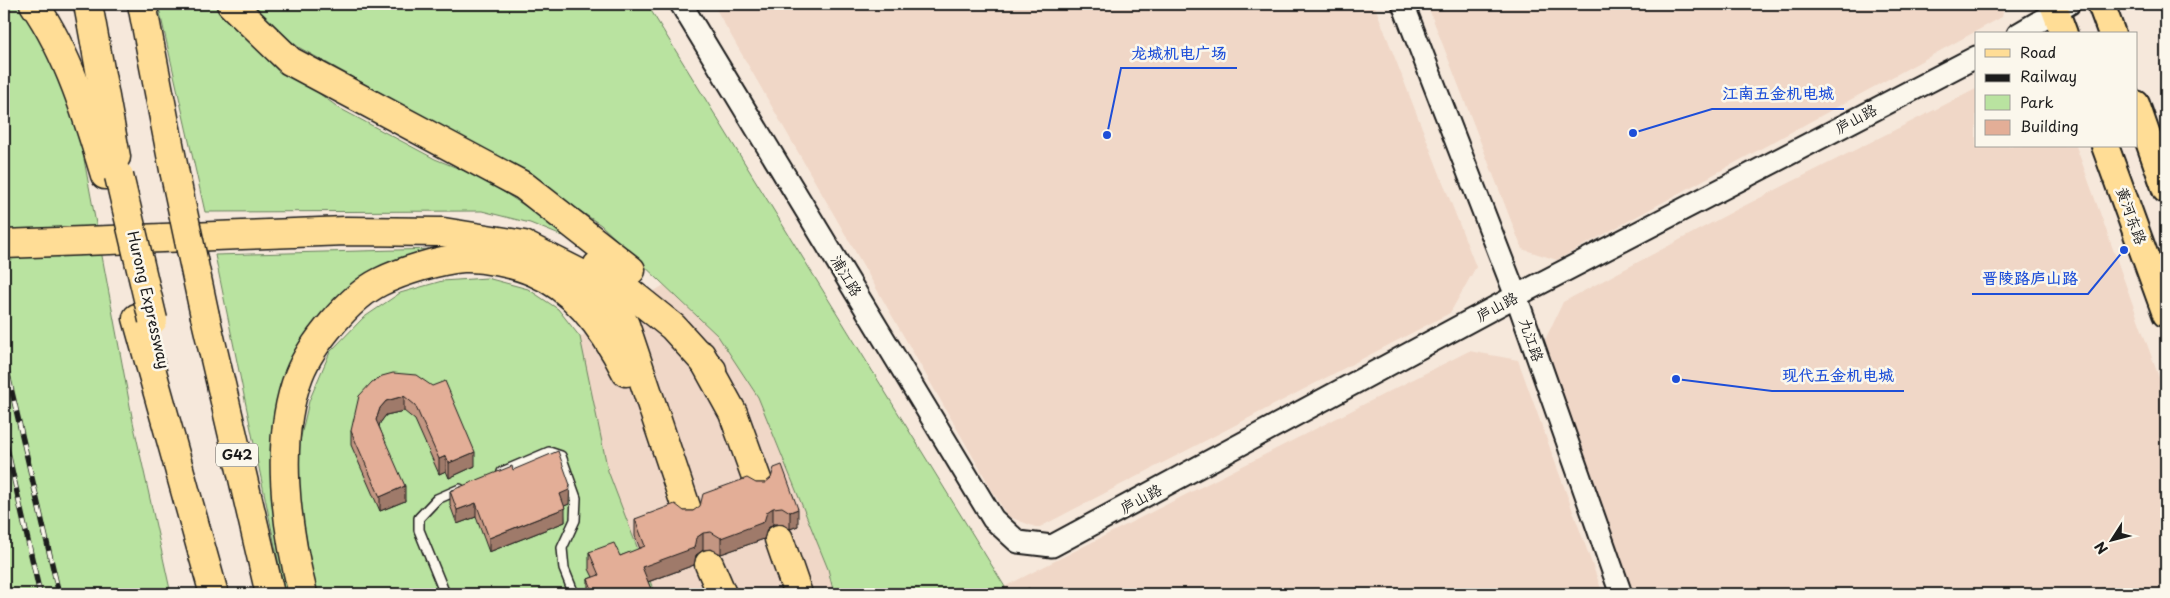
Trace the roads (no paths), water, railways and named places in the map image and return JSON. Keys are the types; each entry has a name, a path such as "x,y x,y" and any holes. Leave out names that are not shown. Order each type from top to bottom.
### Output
{"highway":[{"path":"34,4 46,21 84,103 112,175"},
{"name":"Hurong Expressway","path":"88,4 112,175 145,319 218,594"},
{"name":"G42","path":"142,4 205,316 270,594"},
{"path":"231,4 290,61 524,186 637,275 681,324 712,370 733,413 759,485"},
{"path":"4,225 344,218 441,218 489,221 523,229 558,242 596,265 673,327 712,370"},
{"path":"4,244 346,231 443,232 524,245 585,276 610,299 625,325 688,513"},
{"path":"303,594 284,473 292,398 300,374 312,349 331,325 378,283 406,272 463,258 491,261 534,272 568,293 583,307 611,341 669,458"},
{"path":"145,319 214,594"},
{"path":"779,539 798,594"},
{"path":"709,564 722,594"}],"main road":[{"path":"2102,4 2111,32"},
{"path":"2138,110 2166,190"},
{"name":"黄河东路","path":"2106,148 2166,314"}],"street":[{"name":"浦江路","path":"681,4 993,519 1018,542"},
{"name":"九江路","path":"1403,4 1516,296 1621,594"},
{"path":"2022,32 2061,13"},
{"name":"庐山路","path":"1018,542 1052,546 1516,296 1975,58"}],"lane":[{"path":"489,477 549,452 562,456 576,498 574,520 562,548 564,569 574,594"},
{"path":"445,594 419,530 419,518 436,499 471,484"}],"railway":[{"path":"4,358 59,594"},
{"path":"4,435 40,594"}],"place":[{"name":"江南五金机电城","path":"1633,133"},
{"name":"龙城机电广场","path":"1107,135"},
{"name":"晋陵路庐山路","path":"2124,250"},
{"name":"现代五金机电城","path":"1676,379"}]}
